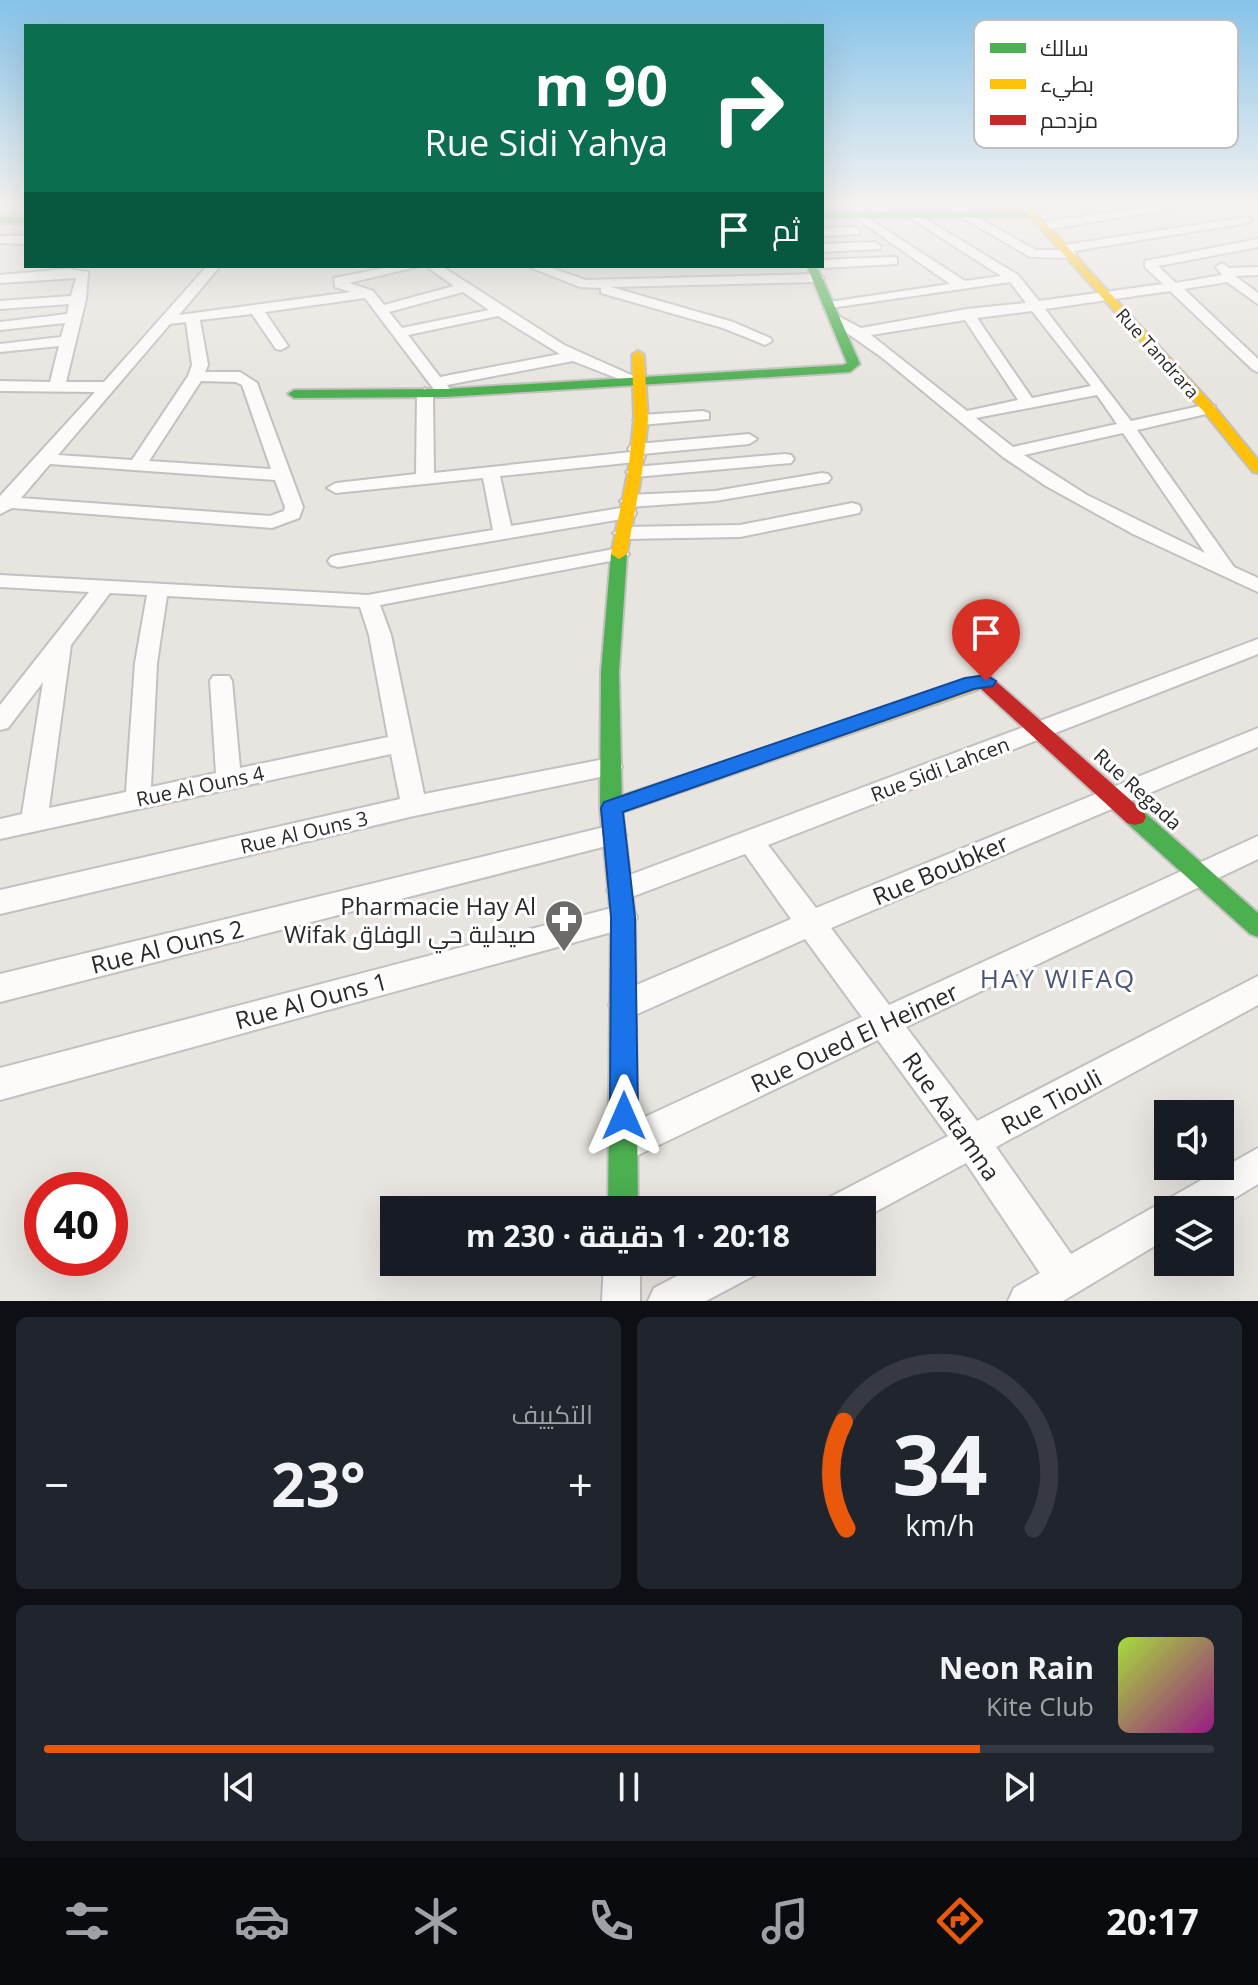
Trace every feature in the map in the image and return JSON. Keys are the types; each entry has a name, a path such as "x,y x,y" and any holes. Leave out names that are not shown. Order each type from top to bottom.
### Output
{"street":[{"path":"823,288 860,265"},
{"path":"867,265 881,276"},
{"path":"932,265 961,285"},
{"path":"985,265 1013,278 1034,304 1101,389 1227,571"},
{"name":"Rue Tandrara","path":"1079,265 1209,409 1258,469"},
{"path":"1150,265 1256,362"},
{"path":"1219,265 1258,300"},
{"path":"2,505 47,459 212,268"},
{"path":"404,268 337,282 368,294 399,333 436,389 425,477"},
{"path":"435,268 576,356 639,382"},
{"path":"539,268 728,325 765,341"},
{"path":"779,268 790,279"},
{"path":"859,333 967,313 1107,297 1258,271"},
{"path":"0,279 77,272 83,275 57,386"},
{"path":"823,288 942,274"},
{"path":"585,284 790,279 823,288 961,285 1013,278"},
{"path":"381,310 466,287"},
{"path":"823,288 859,333 1009,453 1079,496 1258,586"},
{"path":"294,394 639,382 846,369 854,364 823,288"},
{"path":"164,321 368,294"},
{"path":"0,305 79,299"},
{"path":"255,308 281,346"},
{"path":"399,333 503,311"},
{"path":"967,313 1028,403"},
{"path":"137,465 196,376 200,365 192,316"},
{"path":"0,326 72,318"},
{"path":"0,348 67,341"},
{"path":"623,1196 622,904 612,821 610,672 621,543 641,420 638,355"},
{"path":"436,389 576,356"},
{"path":"2,505 272,522 286,517 294,511 249,383 240,377 196,376"},
{"path":"0,401 8,386 109,387"},
{"path":"964,416 1101,389"},
{"path":"1009,453 1209,409"},
{"path":"641,420 703,416"},
{"path":"636,459 749,439"},
{"path":"47,459 282,475"},
{"path":"336,488 636,459 785,459"},
{"path":"490,471 503,533"},
{"path":"338,561 503,533 628,507 822,478"},
{"path":"0,581 368,601 621,543 740,531 852,509"},
{"path":"0,722 104,587"},
{"path":"138,799 146,663 158,591"},
{"path":"368,601 380,635 414,806"},
{"path":"34,822 60,645"},
{"name":"Rue Sidi Lahcen","path":"622,904 750,841 1258,646"},
{"path":"221,681 229,780"},
{"name":"Rue Regada","path":"612,821 972,683 988,682 1258,927"},
{"name":"Rue Boubker","path":"624,1005 811,923 1258,737"},
{"name":"Rue Al Ouns 4","path":"0,829 400,743"},
{"name":"Rue Al Ouns 3","path":"0,902 414,806 610,767"},
{"name":"Rue Al Ouns 2","path":"0,988 612,821"},
{"name":"Rue Aatamna","path":"750,841 973,1143 1065,1278"},
{"name":"Rue Oued El Heimer","path":"624,1144 1258,847"},
{"name":"Rue Al Ouns 1","path":"0,1084 622,904"},
{"name":"Rue Tiouli","path":"870,1196 1258,990"},
{"path":"1205,1196 1258,1165"},
{"path":"1027,1301 1154,1226"},
{"path":"621,1301 622,1276"},
{"path":"667,1301 715,1276"}],"traffic: fast":[{"path":"294,394 445,393 846,369 854,364 813,268"},
{"path":"619,554 610,672 611,808 623,917 623,1196"},
{"path":"1135,817 1258,927"}],"traffic: slow":[{"path":"1078,265 1209,409 1258,469"},
{"path":"619,554 635,472 641,420 638,355"},
{"path":"611,808 978,683"}],"traffic: jam":[{"path":"978,683 984,681 1135,817"}],"place":[{"name":"Pharmacie Hay Al Wifak صيدلية حي الوفاق","path":"564,953"}],"district":[{"name":"HAY WIFAQ","path":"1058,978"}],"route":[{"path":"624,1116 623,917 611,808 972,683 986,681"}]}
